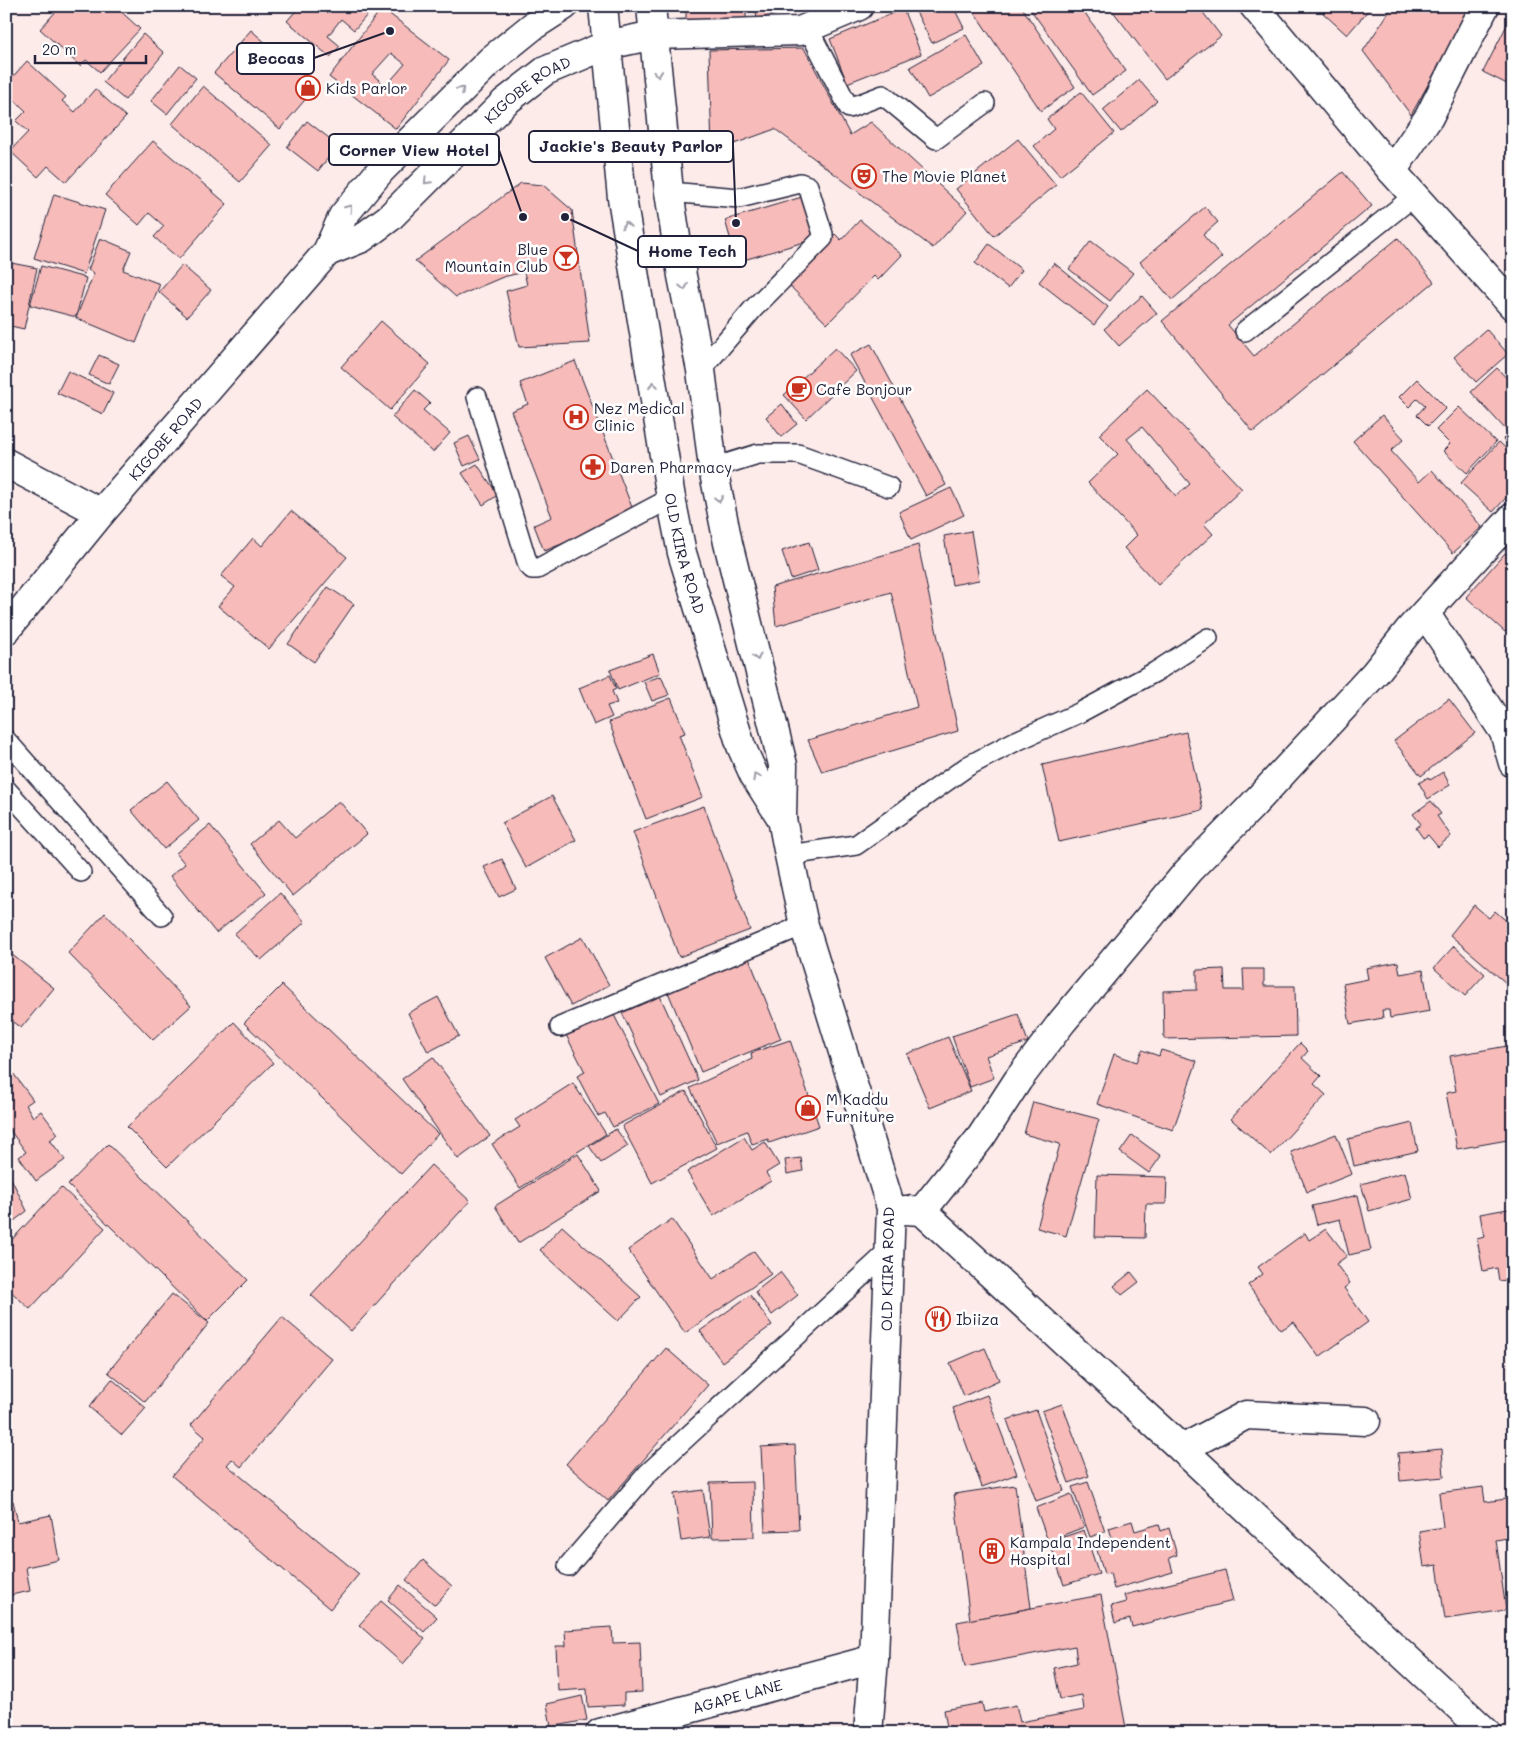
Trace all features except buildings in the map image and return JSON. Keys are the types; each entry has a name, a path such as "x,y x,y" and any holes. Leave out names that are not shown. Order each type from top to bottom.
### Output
{"street":[{"name":"KIGOBE ROAD","path":"6,630 101,512 327,252 342,216 381,170 491,60 533,26 564,6"},
{"name":"OLD KIIRA ROAD","path":"603,6 622,198 671,498 682,554 742,746 754,775 782,819"},
{"name":"KIGOBE ROAD","path":"327,252 362,238 389,218 505,102 545,72 607,45 654,36 800,31 859,6"},
{"path":"1254,6 1392,172 1513,306"},
{"path":"1392,172 1429,117 1484,6"},
{"name":"OLD KIIRA ROAD","path":"651,7 669,192 682,276 701,370 713,468 728,543 783,766 782,819 789,855 804,925 891,1208 874,1659 868,1733"},
{"path":"6,463 101,512"},
{"path":"922,1211 980,1137 1018,1080 1188,871 1257,801 1375,673 1410,629 1513,518"},
{"path":"1425,613 1504,732 1513,763"},
{"path":"891,1208 922,1211 1182,1449 1487,1733"},
{"path":"1182,1449 1246,1415 1366,1421"},
{"name":"AGAPE LANE","path":"600,1733 874,1659"}],"lane":[{"path":"808,28 849,108 883,95 936,139 985,103"},
{"path":"669,192 738,198 800,183 805,184 808,186 824,234 823,238 753,309 701,370"},
{"path":"1246,331 1414,196"},
{"path":"477,397 528,565 532,569 536,569 671,498"},
{"path":"713,468 758,454 798,454 890,487"},
{"path":"789,855 856,845 968,766 1014,742 1079,713 1155,672 1208,638"},
{"path":"6,740 162,916"},
{"path":"6,789 81,872"},
{"path":"560,1027 804,925"},
{"path":"568,1566 648,1473 890,1250"}],"place":[{"name":"Beccas","path":"390,31"},
{"name":"Kids Parlor","path":"308,88"},
{"name":"The Movie Planet","path":"864,176"},
{"name":"Corner View Hotel","path":"523,217"},
{"name":"Home Tech","path":"565,217"},
{"name":"Jackie's Beauty Parlor","path":"736,223"},
{"name":"Blue Mountain Club","path":"566,258"},
{"name":"Cafe Bonjour","path":"799,389"},
{"name":"Nez Medical Clinic","path":"576,417"},
{"name":"Daren Pharmacy","path":"593,467"},
{"name":"M Kaddu Furniture","path":"808,1108"},
{"name":"Ibiiza","path":"938,1319"},
{"name":"Kampala Independent Hospital","path":"992,1551"}]}
